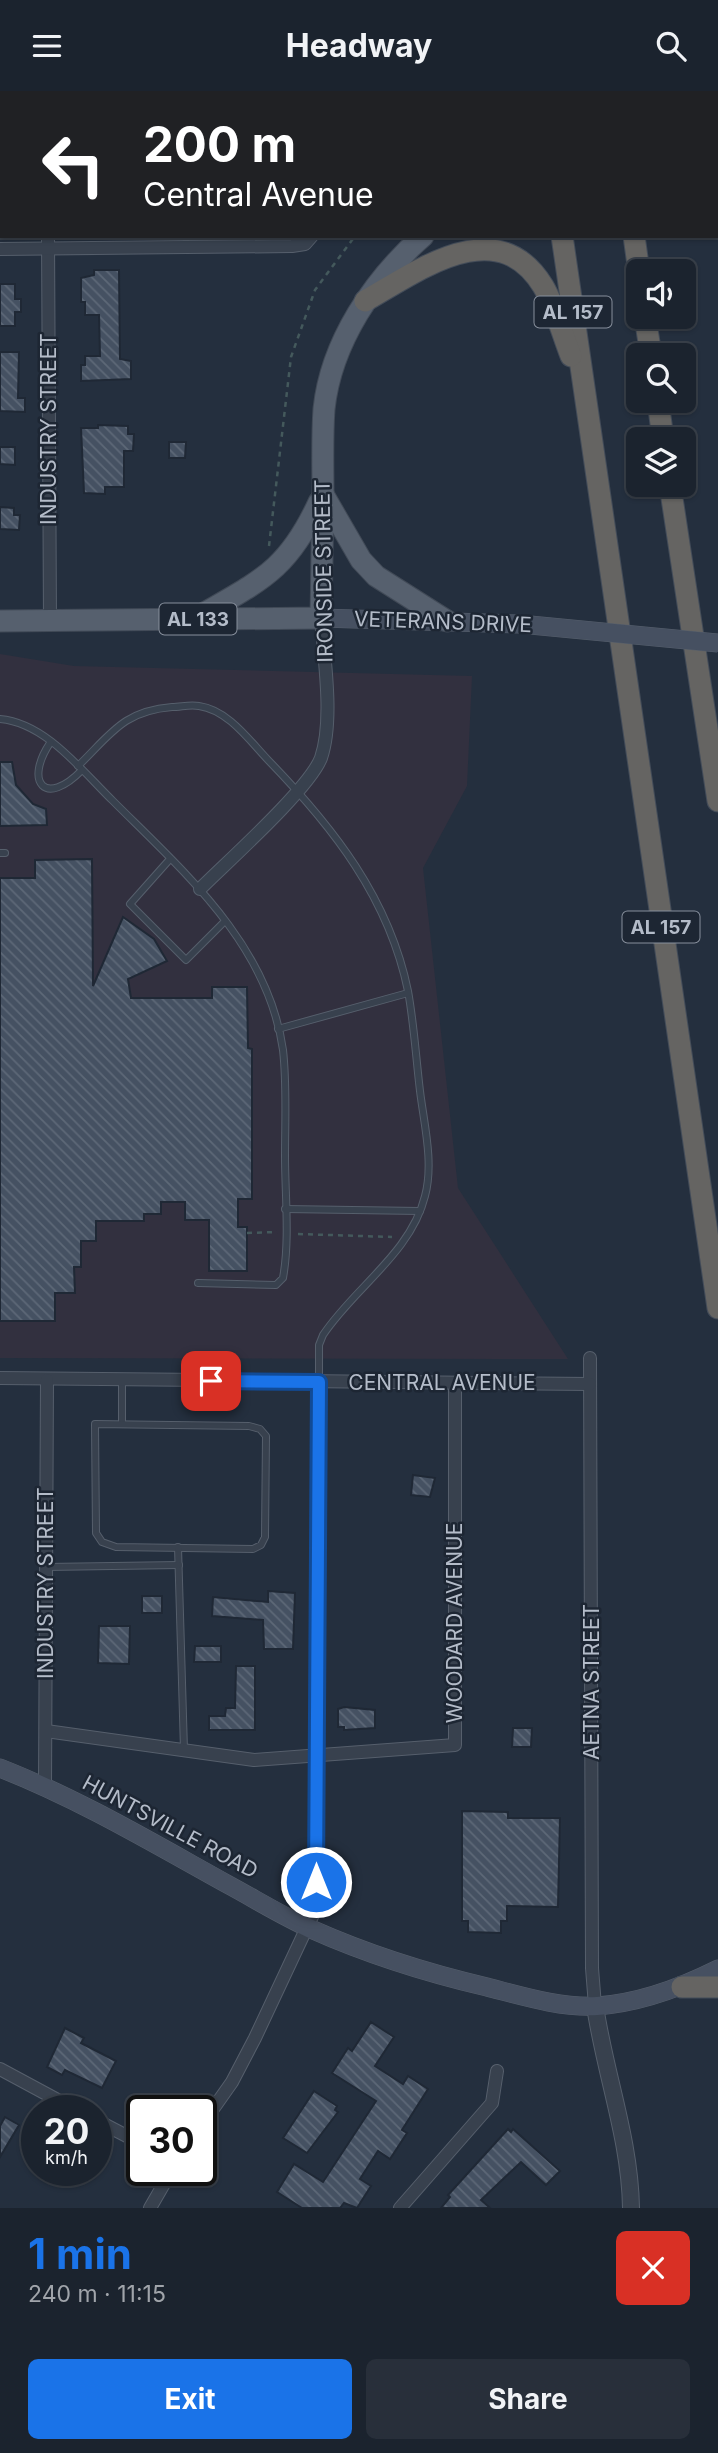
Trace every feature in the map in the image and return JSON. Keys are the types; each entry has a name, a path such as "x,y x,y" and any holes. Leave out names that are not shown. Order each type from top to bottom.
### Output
{"highway":[{"name":"AL 157","path":"562,238 718,1308"},
{"path":"634,238 637,259"},
{"path":"365,301 441,258 462,250 485,250 508,255 527,266 543,287 583,387"},
{"path":"672,497 718,801"},
{"path":"682,1987 718,1987"}],"main road":[{"name":"IRONSIDE STREET","path":"321,618 324,407 347,332 365,301 405,252 422,238"},
{"path":"194,619 277,568 299,543 323,494"},
{"path":"323,494 362,560 376,576 447,621"},
{"name":"VETERANS DRIVE","path":"0,621 321,618 447,621 520,624 718,643"},
{"name":"HUNTSVILLE ROAD","path":"0,1768 45,1786 309,1928 360,1950 460,1981 540,2000 595,2006 637,2000 682,1987 718,1969"}],"street":[{"name":"INDUSTRY STREET","path":"48,238 50,621"},
{"path":"0,249 292,246 305,244 310,238"},
{"name":"IRONSIDE STREET","path":"200,889 298,790 320,761 326,739 321,618"},
{"name":"AETNA STREET","path":"590,1359 592,1968 595,2006"},
{"name":"CENTRAL AVENUE","path":"0,1378 590,1384"},
{"name":"INDUSTRY STREET","path":"45,1786 47,1380"},
{"path":"217,2101 250,2049 309,1928 316,1908 319,1382"},
{"name":"WOODARD AVENUE","path":"46,1731 254,1760 455,1745 456,1383"},
{"path":"595,2006 621,2128 630,2183 631,2208"},
{"path":"0,2069 48,2095"},
{"path":"400,2208 492,2103 497,2071"},
{"path":"150,2208 163,2186"}],"lane":[{"path":"50,743 38,765 38,778 43,786 51,790 60,789 128,717 147,709 197,705 214,710 229,720 298,790 359,867 392,932 408,993 428,1159 428,1179 420,1211 401,1244 323,1335 319,1345 319,1382"},
{"path":"0,719 33,728 80,768 200,889 225,921 258,973 278,1029 285,1083 283,1277 276,1285 198,1283"},
{"path":"170,859 130,904 186,960 225,921"},
{"path":"278,1029 408,993"},
{"path":"285,1209 420,1211"},
{"path":"122,1380 122,1424"},
{"path":"95,1424 122,1424 249,1426 260,1429 266,1436 265,1537 261,1545 253,1549 116,1547 102,1542 96,1533 95,1424"},
{"path":"178,1547 184,1752"},
{"path":"46,1567 179,1565"}],"path":[{"path":"269,545 291,357 315,290 354,238"},
{"path":"247,1233 393,1237 401,1244"}],"shaded area":[{"path":"0,654 74,666 472,676 467,786 423,868 458,1188 568,1359 0,1358"}],"building":[{"path":"94,270 119,270 120,359 131,361 131,379 81,381 81,365 85,365 85,356 100,356 99,315 85,315 85,302 81,302 81,278 94,275"},
{"path":"0,284 15,284 15,299 21,299 21,312 15,312 15,326 0,326"},
{"path":"0,352 19,352 18,398 25,398 25,412 0,411"},
{"path":"98,425 128,426 128,434 134,434 133,451 124,451 124,487 105,487 105,494 84,493 81,428 98,428"},
{"path":"169,442 186,442 185,458 169,458"},
{"path":"0,447 15,447 15,465 0,464"},
{"path":"0,507 14,508 14,515 20,515 19,530 0,529"},
{"path":"0,762 12,762 16,785 33,804 46,809 47,825 0,826"},
{"path":"92,859 93,986 123,917 154,939 167,961 128,979 131,998 212,998 212,987 247,987 248,1048 252,1049 252,1199 238,1199 238,1227 247,1227 247,1271 209,1271 209,1220 185,1220 185,1202 161,1202 161,1214 144,1214 144,1221 96,1221 96,1241 81,1241 81,1267 74,1267 75,1293 55,1293 55,1321 0,1321 0,878 35,878 35,860"},
{"path":"413,1475 435,1478 430,1497 411,1495"},
{"path":"268,1591 295,1593 293,1649 264,1649 263,1620 212,1616 213,1597 268,1602"},
{"path":"142,1596 162,1596 162,1613 142,1613"},
{"path":"99,1626 130,1626 129,1664 98,1663"},
{"path":"195,1646 221,1646 221,1662 194,1662"},
{"path":"236,1666 255,1666 255,1730 209,1730 209,1716 225,1716 226,1708 235,1708"},
{"path":"344,1707 375,1710 375,1728 344,1730 344,1727 338,1727 338,1709"},
{"path":"513,1728 532,1728 531,1747 512,1747"},
{"path":"462,1811 508,1812 508,1818 560,1818 558,1907 507,1906 507,1921 501,1921 501,1933 468,1932 468,1921 462,1921"},
{"path":"371,2022 394,2037 375,2066 403,2084 408,2076 428,2089 402,2130 407,2133 390,2159 378,2151 360,2179 371,2186 357,2208 344,2203 340,2208 302,2208 277,2192 294,2164 323,2182 376,2101 332,2073 348,2048 352,2051"},
{"path":"65,2028 84,2038 81,2043 116,2061 102,2088 65,2070 62,2075 47,2067"},
{"path":"314,2091 337,2106 335,2110 338,2112 307,2153 283,2138"},
{"path":"5,2117 19,2125 0,2157 0,2126"},
{"path":"508,2129 511,2132 513,2129 560,2171 546,2185 521,2162 481,2200 490,2208 441,2208 450,2197 448,2195"}],"route":[{"path":"211,1381 319,1382 316,1882"}]}
